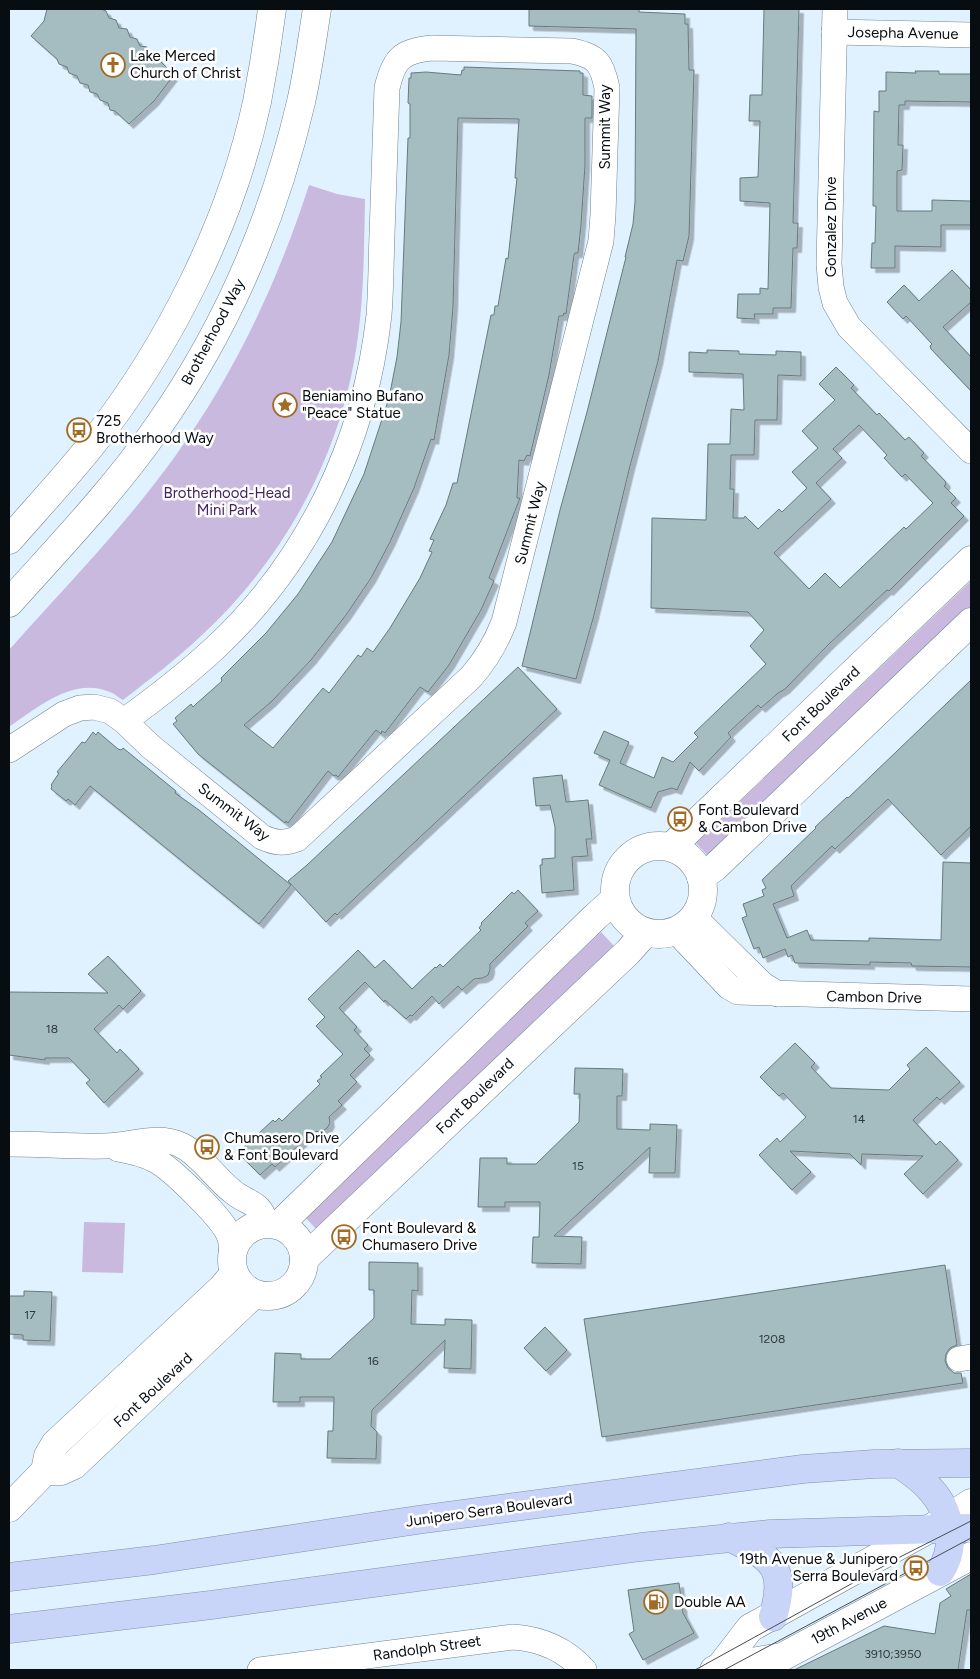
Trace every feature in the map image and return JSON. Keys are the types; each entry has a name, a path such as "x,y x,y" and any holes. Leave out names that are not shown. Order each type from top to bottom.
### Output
{"highway":[{"name":"Junipero Serra Boulevard","path":"9,1577 164,1559 417,1520 812,1468 898,1463 971,1463"},
{"path":"898,1463 917,1476 933,1491 944,1508 949,1526 950,1541 948,1558 940,1572"},
{"path":"9,1630 211,1605 641,1547 813,1532 949,1526"},
{"path":"729,1538 760,1553 774,1569 780,1589 773,1617"}],"street":[{"path":"9,540 93,442 122,402 149,361 194,280 226,204 244,149 256,103 272,9"},
{"name":"Brotherhood Way","path":"9,603 98,503 138,454 179,395 218,327 256,247 280,178 301,100 316,9"},
{"name":"Josepha Avenue","path":"834,20 971,35"},
{"name":"Gonzalez Drive","path":"834,20 829,264 831,287 835,303 849,327 971,451"},
{"name":"Summit Way","path":"9,750 64,714 80,708 94,707 110,711 262,837 272,842 285,844 296,839 470,677 485,660 497,642 504,622 601,241 607,88 599,62 587,54 563,50 432,48 414,50 400,57 391,71 387,88 379,314 373,355 365,395 353,437 337,477 298,551 245,618 186,673 124,721"},
{"name":"Font Boulevard","path":"671,847 971,560"},
{"path":"701,877 715,867 971,622"},
{"path":"660,845 681,851 697,867 701,877 703,898 700,908 685,924 656,935 637,929 623,916 615,899 617,876 621,866 629,857 649,846 660,845"},
{"path":"272,1224 615,899"},
{"name":"Cambon Drive","path":"685,924 729,987 738,992 971,999"},
{"name":"Font Boulevard","path":"304,1259 628,952 645,932"},
{"path":"9,1144 106,1146 164,1140 182,1146 197,1157 235,1194 256,1204 272,1224"},
{"path":"106,1146 155,1160 179,1178 228,1232 232,1243 233,1267 240,1283 254,1294 266,1297 278,1296 298,1282 303,1271 304,1259 302,1248 297,1238 289,1230 272,1224 256,1226 238,1239 234,1249 233,1267"},
{"name":"Font Boulevard","path":"9,1508 45,1471 48,1456 55,1444 222,1288 233,1267"},
{"name":"Font Boulevard","path":"45,1471 62,1471 74,1465 254,1294"},
{"name":"19th Avenue","path":"717,1669 750,1628 773,1617 872,1559 949,1526 971,1503"},
{"name":"19th Avenue","path":"717,1669 782,1657 971,1556"},
{"name":"Randolph Street","path":"260,1670 513,1637 534,1639 554,1646 584,1670"}],"green space":[{"name":"Brotherhood-Head Mini Park","path":"309,185 337,194 365,199 359,332 348,391 321,469 303,506 257,575 231,606 183,652 123,700 110,692 96,688 69,691 43,703 9,727 9,650 137,506 197,424 236,359 269,291"},
{"path":"971,581 971,608 709,857 696,843"},
{"path":"601,932 616,948 318,1231 303,1215"},
{"path":"84,1222 125,1223 123,1273 82,1272"}],"building":[{"name":"Lake Merced Church of Christ","path":"47,9 101,9 106,11 109,18 116,20 119,28 127,29 130,37 137,39 140,46 147,47 150,54 157,57 174,75 154,101 129,124 115,111 110,110 108,103 100,100 97,94 90,92 88,85 80,83 77,76 69,73 67,67 59,64 57,59 31,36 44,21"},
{"path":"529,9 639,9 639,12 685,14 685,24 688,24 689,70 694,70 689,236 683,261 677,260 658,361 576,679 522,666 633,224 635,202 636,29 529,26"},
{"path":"764,9 799,9 793,223 798,223 797,248 793,248 791,308 773,308 773,314 754,314 755,319 737,318 738,294 760,294 760,288 768,289 770,203 740,201 740,178 758,177 760,121 749,121 750,95 762,95"},
{"path":"464,67 580,71 580,73 583,73 583,95 592,96 592,118 585,118 585,165 581,225 578,253 574,255 566,314 564,313 563,316 559,316 549,375 530,456 527,455 524,461 519,460 517,498 520,498 489,578 494,581 481,610 449,665 428,692 420,687 385,733 382,731 381,734 376,730 338,777 328,771 288,823 286,821 285,823 198,754 173,724 177,721 175,718 191,704 193,707 222,681 221,678 266,633 298,594 332,542 364,474 389,398 397,357 401,322 408,138 410,138 409,78 411,78 411,73 426,72 461,75 462,70 464,70","holes":["458,118 519,119 515,178 517,178 508,259 506,258 498,306 495,306 494,315 491,315 457,483 453,483 446,505 430,539 434,540 429,551 432,552 420,578 373,652 367,648 361,657 358,655 329,693 323,688 273,748 244,725 271,702 311,660 346,615 371,578 390,542 414,488 431,439 434,440 449,355 453,307"]},
{"path":"915,71 939,71 939,74 971,74 971,102 905,101 905,105 899,105 898,145 903,145 902,170 897,171 897,211 932,211 932,200 971,201 971,225 941,225 941,247 895,246 895,268 871,268 872,243 875,243 876,206 873,206 874,111 879,112 879,91 886,91 886,72 916,73"},
{"path":"952,270 971,290 971,302 943,327 971,357 971,391 931,349 930,346 932,344 906,316 903,319 887,302 904,285 919,301"},
{"path":"707,350 739,351 739,354 776,355 776,351 801,352 801,376 778,375 777,420 755,420 754,455 731,455 730,489 734,489 733,518 744,518 745,516 758,529 779,509 782,512 807,488 792,472 818,448 802,431 835,400 819,384 836,367 854,385 851,388 877,415 879,413 905,440 909,437 924,453 921,456 945,481 946,484 944,486 956,498 951,503 964,516 889,591 887,590 830,643 785,689 761,708 758,705 728,733 731,737 699,771 690,762 677,790 672,788 658,792 651,808 599,785 610,760 594,753 604,731 629,742 620,763 654,778 662,757 673,762 698,737 694,733 766,664 750,646 764,630 748,612 651,608 652,518 706,520 708,444 730,444 731,409 744,410 743,374 689,372 689,352 707,353","holes":["859,425 887,455 884,458 902,477 905,474 933,503 906,529 904,527 840,588 825,573 809,589 774,553 831,499 816,483 842,458 833,449"]},
{"path":"518,667 557,709 337,915 335,913 326,922 288,881"},
{"path":"971,680 971,826 941,855 888,799 835,849 832,846 791,886 794,896 773,904 787,938 807,930 811,940 869,941 869,938 941,940 943,862 971,863 971,967 912,966 911,963 870,962 870,965 795,963 792,955 788,957 785,949 763,958 759,947 754,949 742,918 747,916 743,904 764,896 762,890 766,888 762,880 815,827 848,798"},
{"path":"93,732 96,735 98,732 118,749 121,750 123,748 176,791 175,793 199,810 291,885 259,924 90,786 75,805 68,799 66,801 51,789 51,785 59,773 57,772"},
{"path":"562,775 566,802 588,800 592,839 586,839 588,856 572,857 574,890 542,893 540,865 542,865 542,859 555,858 555,827 550,805 536,806 533,778"},
{"path":"518,890 538,911 525,923 528,926 490,964 488,975 483,978 474,979 462,990 458,986 439,1004 432,996 412,1016 410,1015 406,1019 385,1000 384,1002 365,982 339,1008 357,1027 354,1030 368,1045 364,1049 370,1055 350,1075 357,1082 338,1101 342,1105 329,1117 330,1123 327,1128 323,1131 313,1132 275,1167 272,1164 260,1175 240,1155 243,1152 241,1150 273,1120 275,1122 279,1118 282,1121 320,1084 317,1081 322,1077 320,1076 343,1054 316,1026 325,1017 308,999 358,950 375,968 384,960 412,989 435,967 440,964 443,967 481,930 479,928 481,923 512,892 514,894"},
{"path":"108,956 141,991 123,1009 119,1005 94,1029 117,1053 120,1049 139,1069 104,1103 86,1083 90,1080 69,1058 45,1058 45,1060 9,1055 9,992 108,993 88,974"},
{"path":"795,1043 815,1063 811,1067 831,1088 889,1090 910,1069 907,1065 926,1047 960,1082 940,1100 937,1097 913,1120 936,1145 940,1141 958,1160 923,1194 904,1174 923,1156 862,1154 861,1165 850,1154 790,1151 811,1172 792,1190 759,1155 777,1138 780,1142 806,1117 783,1093 779,1096 760,1077"},
{"path":"575,1068 623,1069 622,1096 617,1096 617,1129 650,1130 650,1124 677,1125 675,1173 649,1173 650,1147 554,1236 582,1237 581,1264 532,1263 533,1237 539,1237 540,1202 505,1202 505,1207 478,1207 480,1158 507,1158 507,1164 536,1164 579,1122 580,1094 574,1094"},
{"path":"369,1262 418,1263 418,1291 412,1290 411,1324 445,1325 445,1319 472,1320 471,1369 444,1368 445,1340 372,1410 371,1426 377,1432 376,1459 327,1458 328,1431 333,1431 334,1397 300,1397 300,1402 273,1402 275,1353 301,1354 301,1359 330,1359 374,1318 374,1290 369,1290"},
{"path":"945,1265 957,1345 950,1348 946,1354 945,1361 948,1368 954,1373 961,1373 963,1383 602,1437 584,1319"},
{"path":"24,1291 52,1292 50,1341 23,1340 23,1335 9,1334 9,1296 24,1296"},
{"path":"545,1327 567,1350 546,1371 524,1348"},
{"path":"971,1574 971,1610 967,1610 958,1670 794,1670 884,1626 935,1634 940,1603 951,1596 946,1589"},
{"path":"679,1583 683,1613 694,1633 643,1660 629,1634 634,1631 628,1590"}],"tram line":[{"path":"695,1670 900,1557 971,1521"},
{"path":"724,1670 971,1538"}],"place":[{"name":"Lake Merced Church of Christ","path":"113,65"},
{"name":"Beniamino Bufano \"Peace\" Statue","path":"285,405"},
{"name":"725 Brotherhood Way","path":"79,430"},
{"name":"Font Boulevard & Cambon Drive","path":"680,819"},
{"name":"Chumasero Drive & Font Boulevard","path":"207,1147"},
{"name":"Font Boulevard & Chumasero Drive","path":"344,1237"},
{"name":"19th Avenue & Junipero Serra Boulevard","path":"916,1568"},
{"name":"Double AA","path":"656,1602"}]}
